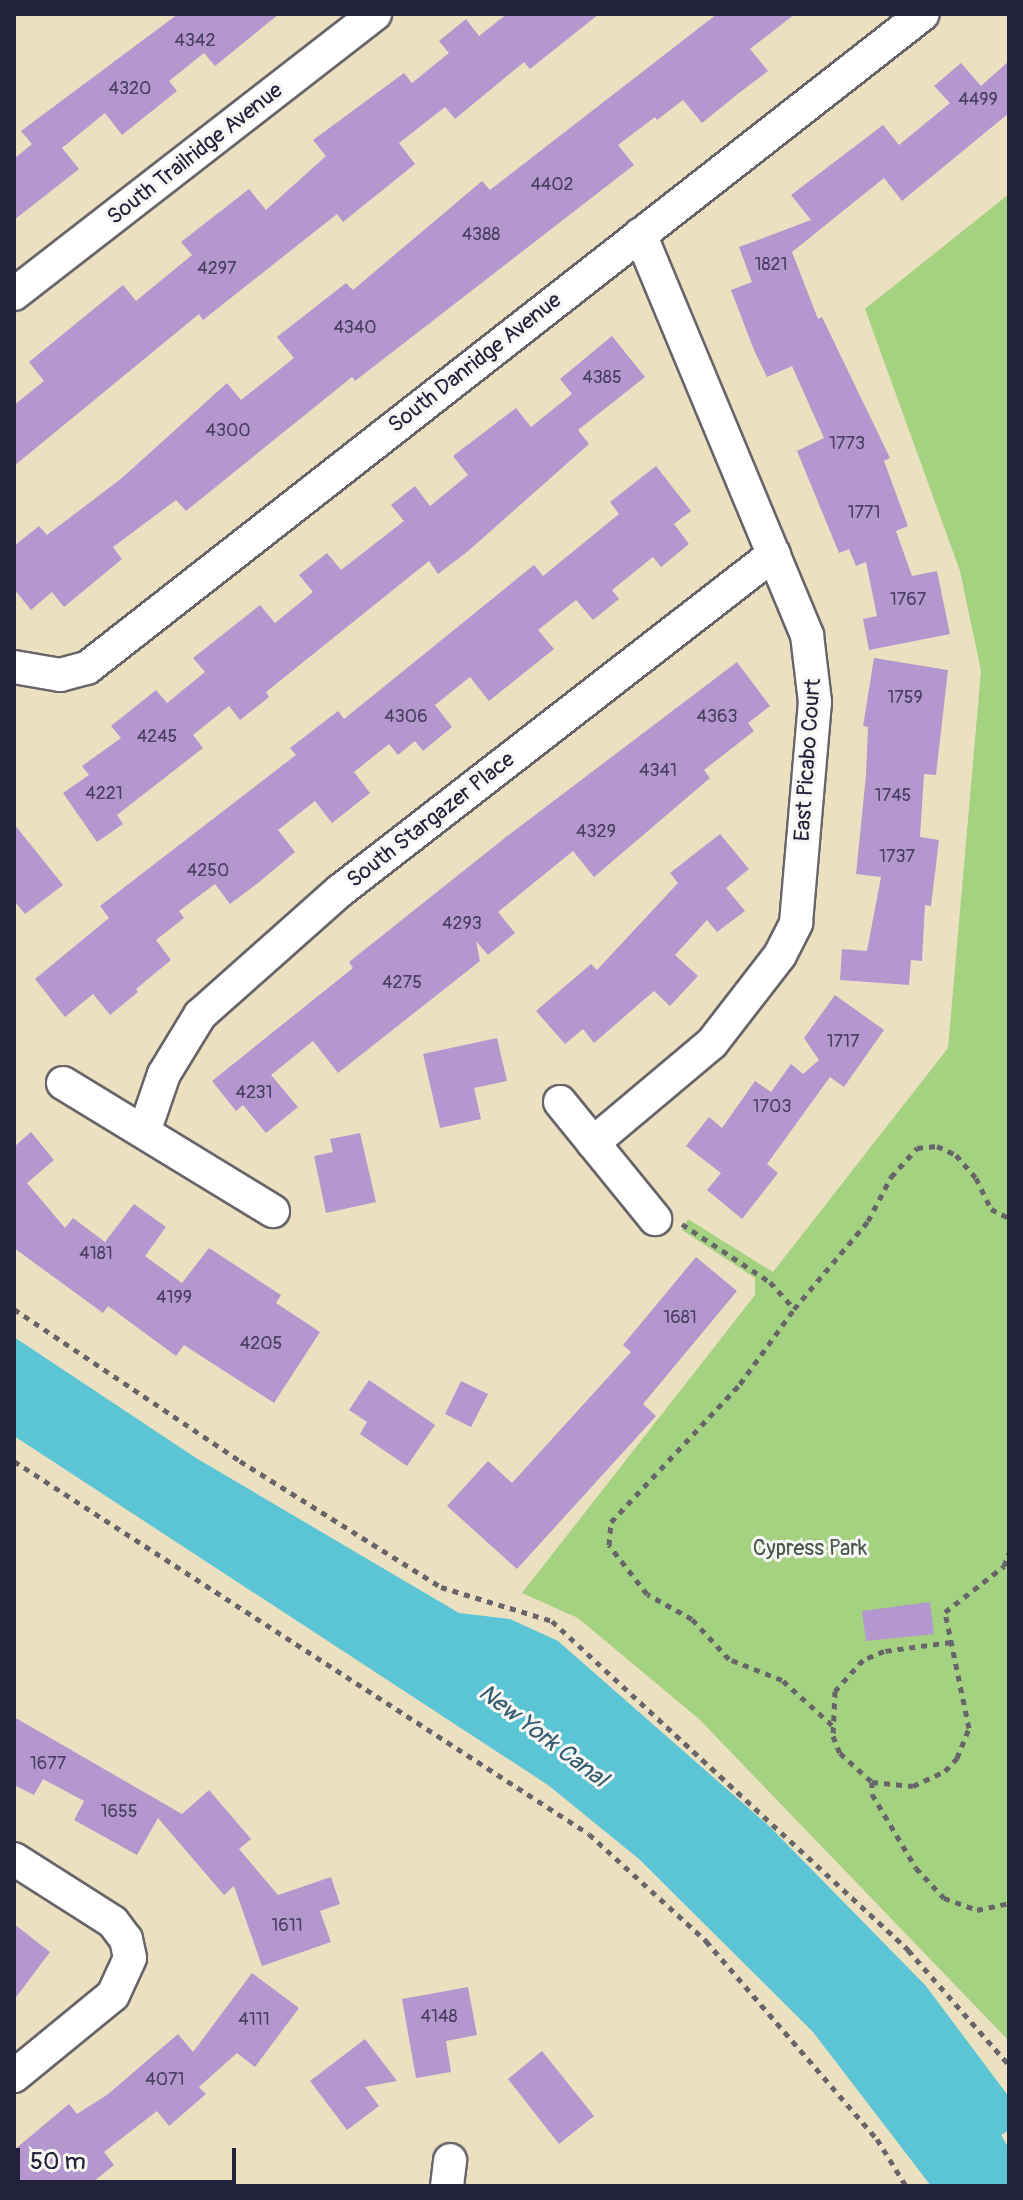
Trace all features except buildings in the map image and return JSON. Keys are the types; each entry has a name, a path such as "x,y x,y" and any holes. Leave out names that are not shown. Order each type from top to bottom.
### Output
{"street":[{"name":"South Trailridge Avenue","path":"14,294 375,14"},
{"name":"South Danridge Avenue","path":"14,667 60,675 87,668 923,14"},
{"name":"East Picabo Court","path":"593,1143 712,1043 780,955 796,923 815,668 774,554 640,234"},
{"name":"South Stargazer Place","path":"144,1132 164,1074 200,1015 341,890 774,554"},
{"path":"63,1083 273,1211"},
{"path":"560,1102 593,1143 668,1221"},
{"path":"14,1859 113,1922 126,1939 130,1958 113,1995 14,2076"}],"path":[{"path":"832,1725 813,1713 782,1680 729,1659 692,1619 647,1594 609,1545 607,1535 611,1522 672,1451 740,1384 794,1309 841,1257 905,1157 917,1148 937,1146 956,1155 976,1178 991,1209 1009,1218"},
{"path":"668,1221 770,1282 794,1309"},
{"path":"14,1309 441,1587 552,1621 908,1950 1009,2065"},
{"path":"14,1461 589,1834 706,1941 877,2139 906,2186"},
{"path":"951,1642 884,1651 863,1660 835,1691 832,1725 840,1753 872,1782 913,1786 945,1771 957,1758 969,1728 945,1612 1004,1566 1009,1553"},
{"path":"872,1782 872,1794 916,1868 944,1898 977,1910 1009,1903"}],"green space":[{"name":"Cypress Park","path":"1009,194 1009,2041 699,1719 578,1618 522,1593 755,1295 755,1278 682,1230 688,1219 773,1272 948,1048 981,671 960,571 865,309"}],"water":[{"name":"New York Canal","path":"14,1337 196,1458 459,1613 510,1619 558,1641 770,1827 926,1986 1009,2097 1009,2130 1001,2135 1009,2149 1009,2186 931,2186 813,2032 639,1859 548,1785 14,1436"}]}
